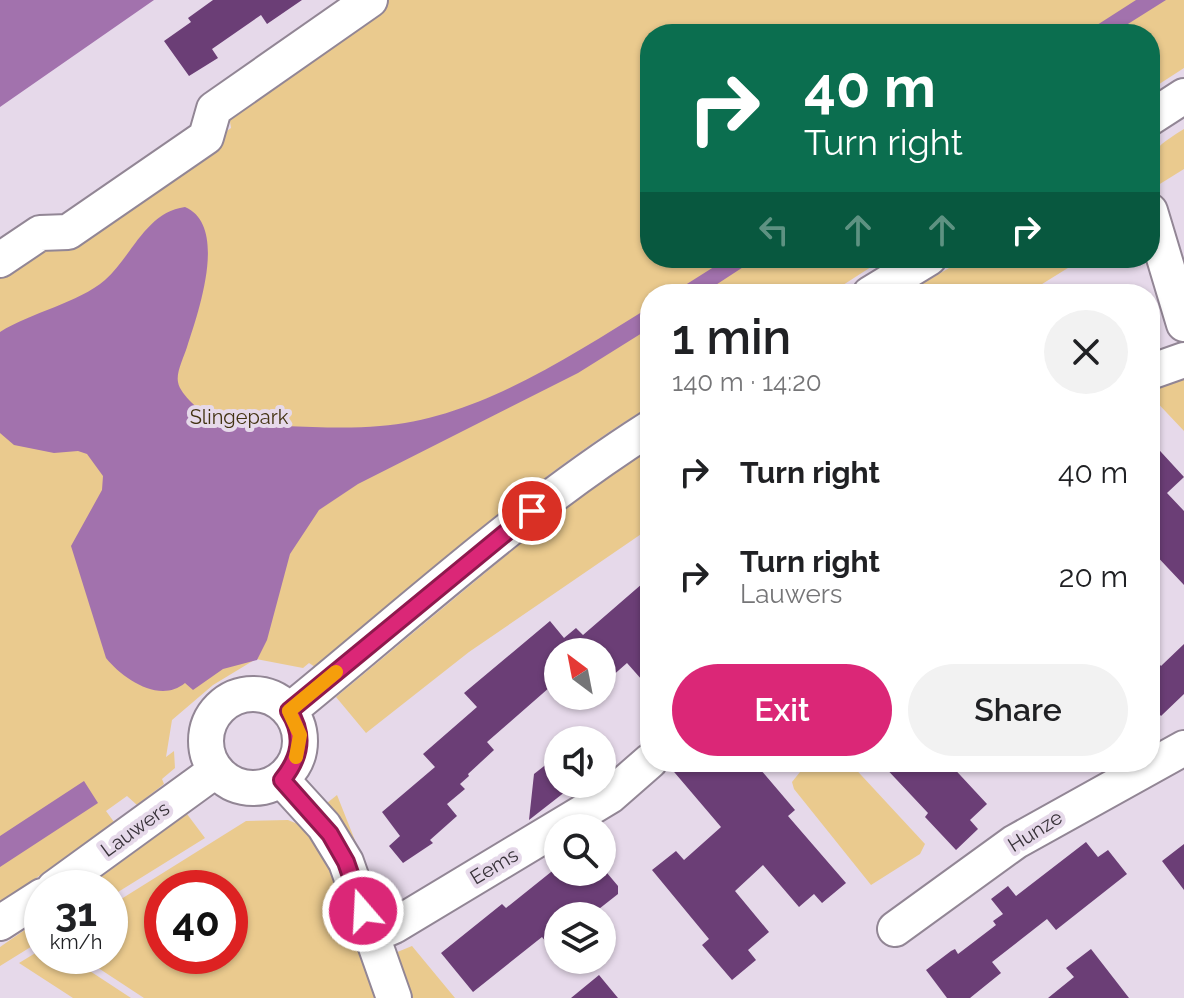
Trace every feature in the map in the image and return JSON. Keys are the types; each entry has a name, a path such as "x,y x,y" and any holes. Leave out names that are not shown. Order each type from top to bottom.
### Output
{"street":[{"path":"0,260 40,233 68,232 206,137 214,109 370,0"},
{"path":"1160,112 1184,96"},
{"path":"1160,244 1184,324"},
{"path":"886,284 913,268"},
{"path":"1160,368 1184,360"},
{"path":"289,711 532,511 599,460 640,434"},
{"path":"245,695 261,695 277,700 289,711 300,735 300,745 295,761 282,780 250,788 228,782 215,771 205,745 210,720 218,708 245,695"},
{"name":"Hunze","path":"1160,761 1184,748"},
{"name":"Eems","path":"371,936 394,926 610,796 640,770"},
{"name":"Lauwers","path":"79,870 215,771"},
{"name":"Hunze","path":"895,929 1015,842 1141,772"},
{"path":"282,780 330,834 346,862 394,998"},
{"path":"0,923 24,908"}],"green space":[{"name":"Slingepark","path":"386,0 1184,0 1184,68 1160,84 1160,24 640,24 640,268 869,268 845,284 640,284 640,412 519,497 315,667 309,663 303,668 256,659 213,685 172,720 166,757 174,751 175,768 162,779 164,784 137,805 127,796 106,811 114,822 47,870 24,870 24,887 0,904 0,270 49,246 54,250 231,128 229,115 273,81 275,89 285,82 284,70"},
{"path":"1184,129 1184,169 1160,184 1160,146"},
{"path":"949,268 1068,268 1042,284 922,284"},
{"path":"1184,360 1184,431 1160,406 1160,368"},
{"path":"640,450 640,535 469,652 366,733 336,697 573,500"},
{"path":"800,772 858,772 925,844 920,854 871,885 794,789 792,782"},
{"path":"337,795 377,896 370,899 322,807"},
{"path":"187,814 205,838 153,870 144,870 144,876 128,886 128,870 111,870"},
{"path":"288,820 300,825 305,822 323,846 381,998 144,998 107,974 128,974 128,895 144,885 144,974 248,974 248,870 168,870 246,821"},
{"path":"24,930 24,951 0,966 0,947"},
{"path":"412,946 455,998 405,998 390,955"},
{"path":"36,974 94,974 131,998 73,998"}],"shaded area":[{"path":"0,0 154,0 0,107"},
{"path":"1136,0 1166,0 1128,24 1099,24"},
{"path":"185,207 198,217 205,232 208,251 203,293 179,369 178,382 191,402 222,419 260,425 332,428 416,421 487,398 521,382 640,313 640,334 578,373 358,484 319,510 290,554 267,640 257,660 223,669 193,690 185,683 175,689 154,690 132,681 106,658 71,546 102,490 103,476 87,454 78,451 54,453 14,445 0,433 0,332 94,288 115,270 150,226 171,211"},
{"path":"712,268 742,268 717,284 687,284"},
{"path":"84,781 98,803 0,867 0,836"}],"building":[{"path":"213,0 302,0 267,24 261,15 212,49 218,58 189,76 164,41 191,22 188,18"},
{"path":"1160,451 1184,477 1167,493 1184,511 1184,585 1160,560"},
{"path":"640,586 640,678 627,663 616,673 616,638 564,638 576,628 583,635"},
{"path":"550,621 564,638 544,638 544,692 487,742 494,750 468,774 460,784 465,789 447,804 457,816 430,840 433,843 403,863 389,846 400,836 382,812 435,767 423,754 477,707 464,693"},
{"path":"1184,644 1184,694 1161,716 1160,665"},
{"path":"544,766 544,798 557,798 529,820 534,774"},
{"path":"674,772 763,772 795,810 788,816 846,883 822,903 814,894 799,907 763,865 735,891 769,932 748,950 756,960 732,980 702,945 709,939 652,870 676,851 684,860 721,827"},
{"path":"889,772 957,772 987,804 970,820 978,829 956,850 925,817 928,813"},
{"path":"1086,842 1098,857 1108,850 1127,874 1056,930 1047,919 992,962 1001,973 970,998 947,998 926,970 955,949 958,954 996,925 993,921 1003,914 991,899 1008,886 1016,896"},
{"path":"1184,844 1184,890 1162,861"},
{"path":"544,878 544,886 618,886 618,894 608,902 544,902 544,940 542,937 473,992 441,953 502,904 506,908"},
{"path":"1091,949 1129,998 1048,998 1074,977 1066,968"},
{"path":"599,975 618,998 571,998"}],"slow traffic":[{"path":"296,757 300,735 289,711 336,672"}],"route":[{"path":"363,911 346,862 330,834 282,780 295,761 300,745 295,719 289,711 532,511"}]}
